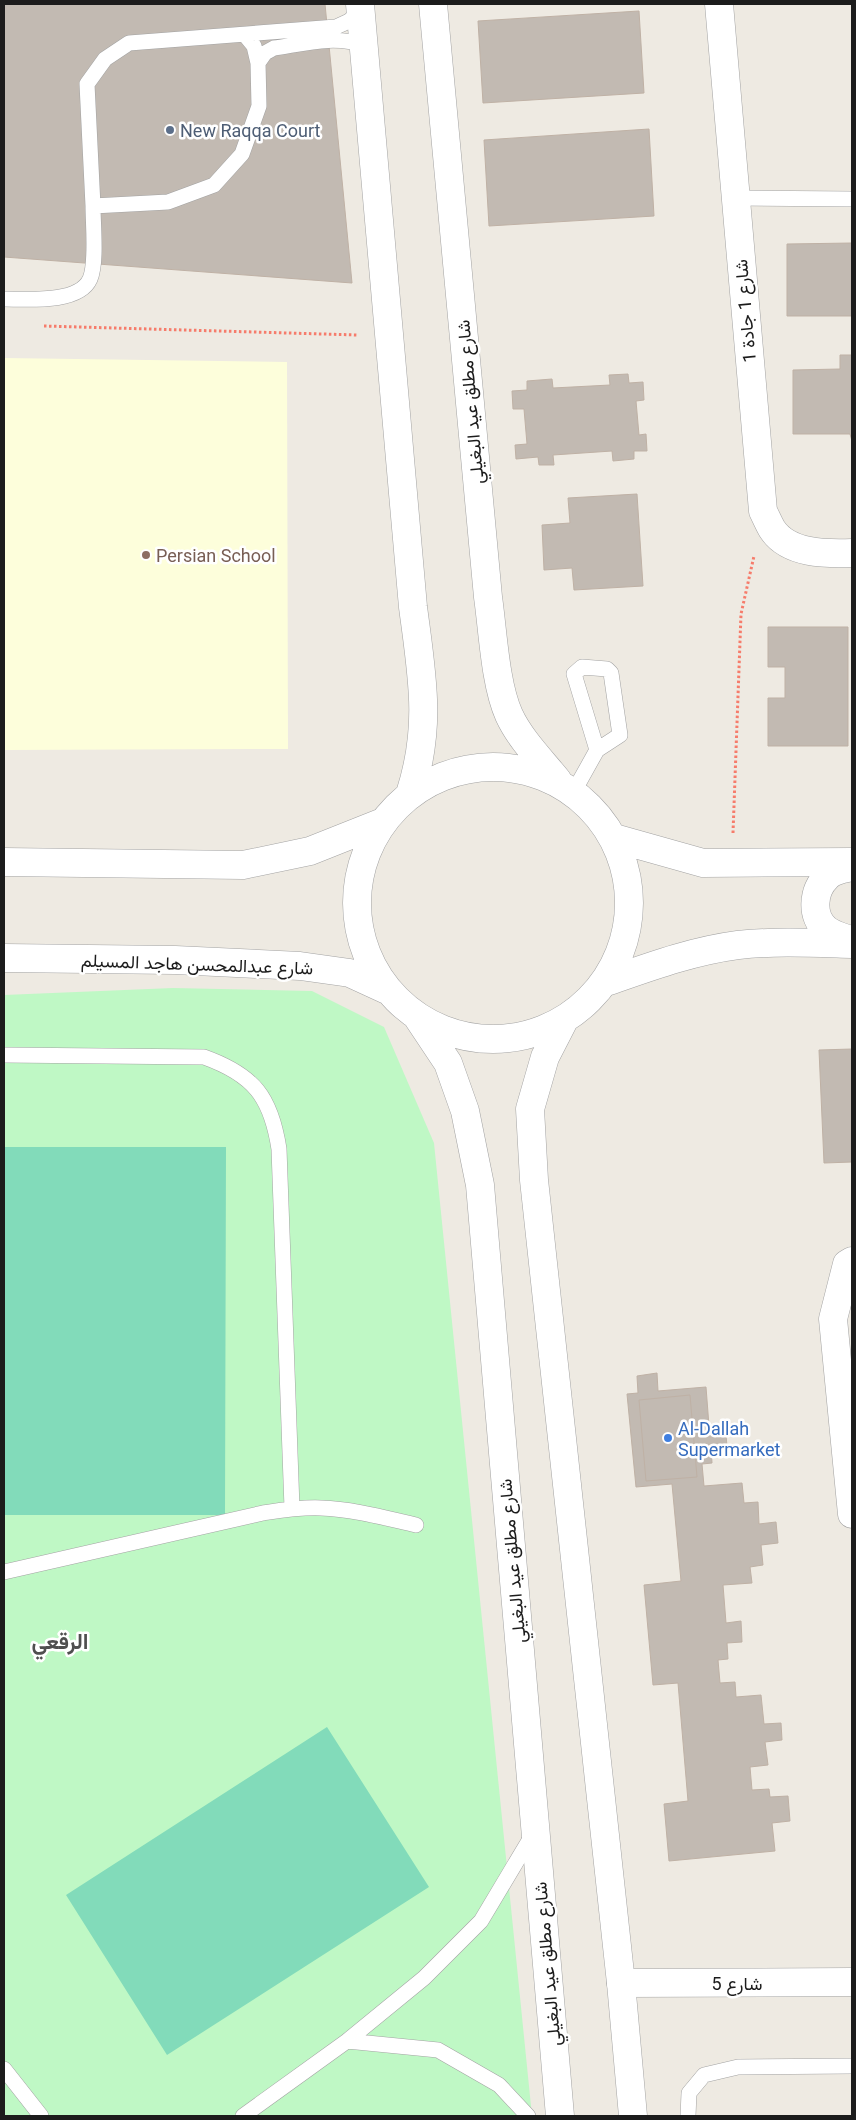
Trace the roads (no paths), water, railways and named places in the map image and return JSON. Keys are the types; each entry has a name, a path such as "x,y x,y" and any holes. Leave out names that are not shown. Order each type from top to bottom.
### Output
{"street":[{"name":"شارع مطلق عيد البغيلي","path":"433,4 488,597 498,673 509,715 528,744 614,838"},
{"name":"شارع 1 جادة 1","path":"719,4 763,512 773,531 802,550 828,554 852,553"},
{"path":"361,7 413,607 424,694 423,737 419,766 410,794"},
{"path":"566,787 522,768 483,766 444,774 410,794 383,822 363,862 357,906 365,950 387,990 401,1005 418,1018 453,1034 490,1040 528,1036 563,1022 586,1004 606,982 623,949 630,911 628,873 614,838"},
{"path":"4,862 243,865 310,851 383,822"},
{"path":"614,838 703,863 852,862"},
{"path":"852,867 839,869 827,876 818,888 814,903 818,918 826,929 852,942"},
{"path":"606,982 667,961 708,950 739,945 852,942"},
{"name":"شارع عبدالمحسن هاجد المسيلم","path":"4,958 175,960 300,966 350,974 387,990"},
{"name":"شارع مطلق عيد البغيلي","path":"418,1018 448,1063 466,1111 480,1185 560,2116"},
{"path":"563,1022 545,1057 530,1109 533,1154 621,1983 633,2116"},
{"path":"852,1261 847,1264 833,1319 852,1514"},
{"name":"شارع 5","path":"621,1983 852,1982"}],"lane":[{"path":"4,299 65,297 82,288 90,280 94,254 87,84 104,59 129,43 245,35 336,26 349,21 361,7"},
{"path":"93,206 168,202 214,186 242,154 259,106 258,63 254,46 245,35"},
{"path":"258,63 265,53 274,48 338,40 351,40 364,46"},
{"path":"735,198 852,199"},
{"path":"566,787 597,750 620,735 611,673 607,669 582,667 574,674 597,750"},
{"path":"4,1055 204,1057 228,1066 249,1080 265,1100 275,1124 279,1149 292,1508"},
{"path":"4,1572 292,1508 322,1508 351,1511 416,1525"},
{"path":"242,2116 347,2041 424,1978 481,1921 535,1831"},
{"path":"347,2041 438,2050 499,2085 528,2116"},
{"path":"688,2116 689,2093 704,2075 738,2067 852,2066"},
{"path":"4,2070 41,2116"}],"place":[{"name":"New Raqqa Court","path":"170,130"},
{"name":"Persian School","path":"146,555"},
{"name":"Al-Dallah Supermarket","path":"668,1438"}],"district":[{"name":"الرقعي","path":"60,1641"}]}
